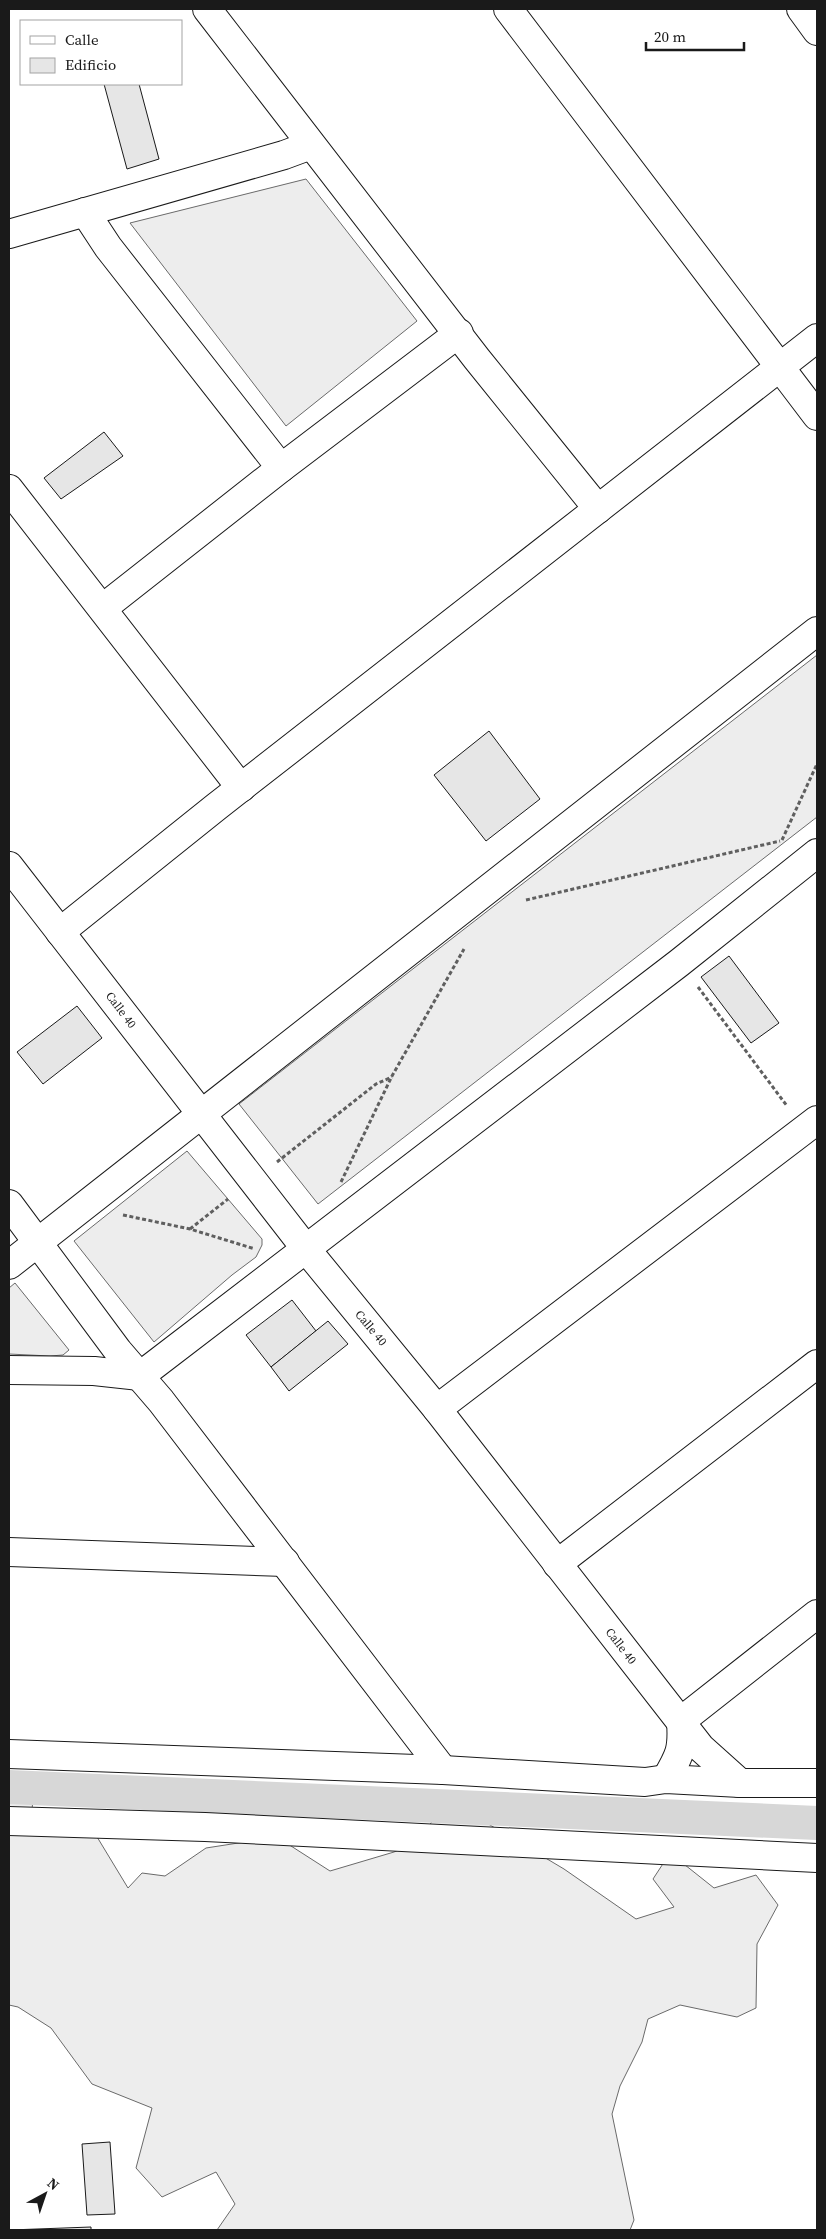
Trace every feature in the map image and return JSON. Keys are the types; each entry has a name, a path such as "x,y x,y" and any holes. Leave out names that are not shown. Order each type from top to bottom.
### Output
{"street":[{"path":"207,9 459,333 477,359 598,509"},
{"path":"508,9 817,416"},
{"path":"9,234 275,158 311,145"},
{"path":"85,212 108,247 281,468"},
{"path":"103,608 281,468 459,333"},
{"path":"60,932 241,788 817,338"},
{"path":"9,489 241,788"},
{"path":"9,1265 817,631"},
{"path":"9,1370 94,1371 140,1376 656,981 817,853"},
{"name":"Calle 40","path":"9,866 306,1249 437,1409 680,1722 701,1748 740,1783"},
{"path":"437,1409 817,1120"},
{"path":"9,1204 118,1351 140,1376 285,1562 443,1770"},
{"path":"556,1564 817,1364"},
{"path":"9,1552 285,1562"},
{"path":"666,1779 678,1758 683,1744 680,1722 817,1614"},
{"path":"9,1754 443,1770 645,1782 666,1779 740,1783 817,1783"},
{"path":"9,1821 205,1827 817,1858"}],"path":[{"path":"781,841 817,764"},
{"path":"781,841 785,846"},
{"path":"522,901 781,841"},
{"path":"341,1184 392,1076 467,942"},
{"path":"693,980 790,1111"},
{"path":"190,1229 376,1084 392,1076"},
{"path":"115,1213 190,1229 259,1250"}],"shaded area":[{"path":"306,179 417,321 286,426 130,223"},
{"path":"817,655 817,817 318,1204 239,1104"},
{"path":"187,1151 262,1239 262,1245 256,1257 232,1275 154,1342 74,1241"},
{"path":"15,1283 69,1350 63,1355 9,1354 9,1288"},
{"path":"9,1788 45,1790 32,1806 42,1823 88,1822 128,1888 142,1873 165,1876 206,1848 277,1837 330,1871 394,1852 417,1842 448,1800 564,1869 636,1919 674,1907 653,1879 670,1853 714,1888 756,1875 778,1905 757,1944 756,2008 737,2017 680,2005 648,2019 642,2042 620,2086 612,2114 634,2220 630,2230 217,2230 235,2204 216,2172 162,2197 136,2168 152,2108 92,2084 51,2028 18,2007 9,2005"}],"building":[{"path":"104,85 139,85 159,159 127,169"},
{"path":"104,432 123,456 61,499 44,478"},
{"path":"489,731 540,799 486,841 434,775"},
{"path":"729,956 779,1023 751,1043 701,977"},
{"path":"77,1006 102,1038 43,1084 17,1052"},
{"path":"292,1300 316,1331 271,1367 246,1335"},
{"path":"328,1321 348,1344 289,1391 271,1367"},
{"path":"110,2142 115,2214 87,2215 82,2144"},
{"path":"91,2227 91,2230 10,2230"}],"waterway":[{"path":"9,1787 817,1823"}]}
